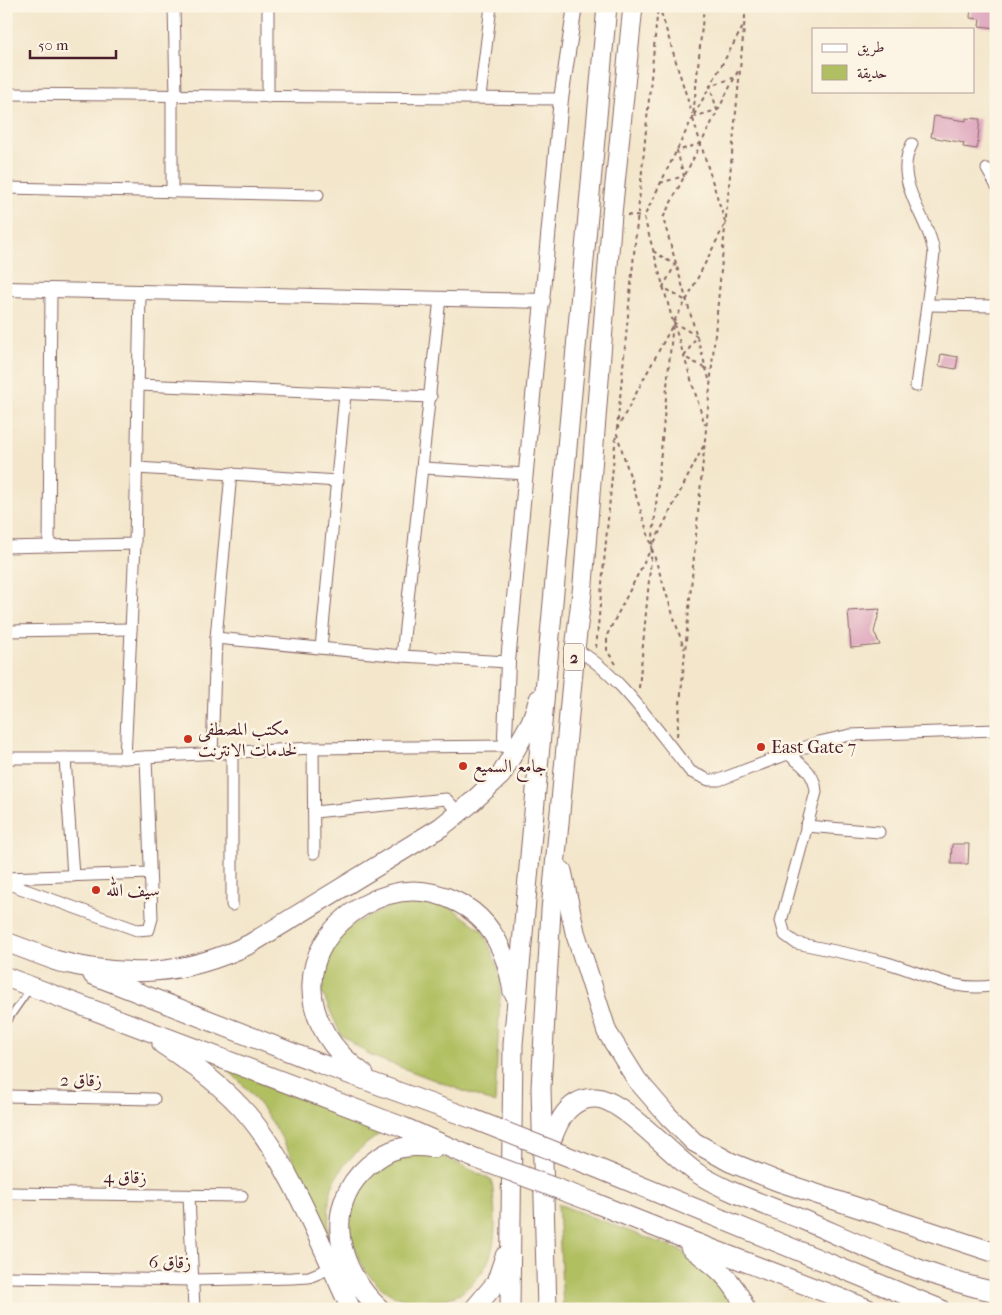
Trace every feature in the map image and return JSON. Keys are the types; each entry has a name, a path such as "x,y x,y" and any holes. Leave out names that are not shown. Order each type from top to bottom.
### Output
{"highway":[{"name":"2","path":"510,1309 513,1044 607,6"},
{"name":"2","path":"549,1305 542,1175 541,1088 552,910 575,649 583,584 612,214 633,6"},
{"path":"54,960 103,971 152,972 198,965 225,956 292,919 441,827 501,775 511,749 537,707 550,649"},
{"path":"559,834 561,868 569,908 607,1032 637,1080 681,1129 707,1150 749,1170 996,1253"},
{"path":"384,1087 354,1067 329,1041 316,1016 311,980 317,956 329,934 343,919 356,910 386,895 401,891 431,891 457,902 481,918 500,944 507,965 513,995 513,1044"},
{"path":"6,942 384,1087 473,1119 940,1309"},
{"path":"6,977 402,1127 673,1235 739,1258 868,1309"},
{"path":"110,1017 156,1040 182,1057 228,1093 248,1115 281,1165 351,1309"},
{"path":"542,1175 549,1147 562,1117 580,1101 594,1098 606,1099 625,1112 683,1163 716,1183 913,1267 965,1285 996,1292"},
{"path":"380,1309 359,1287 344,1255 339,1220 342,1203 350,1185 374,1160 392,1150 410,1145 466,1154"},
{"path":"474,1309 488,1295 501,1272 510,1222"},
{"path":"673,1235 724,1273 735,1286 745,1309"}],"street":[{"path":"172,192 174,6"},
{"path":"268,6 268,97"},
{"path":"480,97 490,6"},
{"path":"6,758 125,758 232,754 313,748 511,749 505,736 508,662 561,99 575,6"},
{"path":"6,94 561,99"},
{"path":"912,144 906,158 905,174 920,218 933,246 928,305 916,386"},
{"path":"987,169 996,185"},
{"path":"6,188 318,195"},
{"path":"6,289 542,301"},
{"path":"49,546 51,290"},
{"path":"125,758 135,544 140,293"},
{"path":"402,656 424,468 440,298"},
{"path":"928,305 996,306"},
{"path":"138,385 431,397"},
{"path":"321,648 345,394"},
{"path":"137,468 338,481"},
{"path":"424,468 526,474"},
{"path":"212,754 216,638 231,473"},
{"path":"6,547 135,544"},
{"path":"6,631 131,629"},
{"path":"216,638 402,656 508,662"},
{"path":"575,649 595,661 614,679 690,772 699,778 719,780 819,742 850,735 996,730"},
{"path":"313,748 314,853"},
{"path":"232,754 232,905"},
{"path":"788,754 805,768 814,782 815,797 781,921 783,931 788,938 796,943 884,962 952,986 970,988 996,985"},
{"path":"6,883 143,932 152,924 146,757"},
{"path":"65,758 73,876"},
{"path":"314,812 446,799 458,813"},
{"path":"806,826 879,832"},
{"path":"6,878 150,873"},
{"name":"زقاق 2","path":"6,1096 154,1099"},
{"name":"زقاق 4","path":"6,1193 242,1196"},
{"path":"188,1196 194,1309"},
{"name":"زقاق 6","path":"6,1277 193,1280 292,1278 308,1277 331,1268"}],"lane":[{"path":"6,1023 31,986"}],"path":[{"path":"659,6 725,223 686,301 616,431 685,652"},
{"path":"595,661 659,6"},
{"path":"693,117 704,6"},
{"path":"677,741 746,6"},
{"path":"706,427 673,322 644,217 693,117 745,23"},
{"path":"710,382 663,218 740,67"},
{"path":"710,86 734,78"},
{"path":"710,86 718,110"},
{"path":"693,117 718,110"},
{"path":"677,151 702,143"},
{"path":"677,151 684,176"},
{"path":"660,183 684,176"},
{"path":"612,214 644,217"},
{"path":"653,251 675,265"},
{"path":"663,287 675,265"},
{"path":"663,287 686,301"},
{"path":"673,322 697,336"},
{"path":"633,686 638,693 673,322"},
{"path":"684,357 697,336"},
{"path":"684,357 707,369"},
{"path":"621,670 607,651 606,640 704,446"}],"green space":[{"path":"402,901 449,906 483,931 501,975 495,1103 371,1056 341,1035 321,990 327,951 353,924"},
{"path":"226,1068 386,1130 358,1151 342,1168 336,1178 329,1200 329,1239 288,1149 278,1132 252,1095"},
{"path":"416,1150 440,1155 492,1180 495,1229 492,1249 487,1264 473,1283 460,1294 442,1300 424,1302 408,1300 393,1295 380,1287 369,1275 360,1260 350,1235 346,1216 350,1199 365,1171"},
{"path":"558,1204 692,1255 714,1270 734,1309 563,1309"}],"building":[{"path":"971,6 996,6 996,28 979,26 980,19 970,18"},
{"path":"934,116 966,121 966,118 980,119 977,149 963,147 964,143 931,137"},
{"path":"941,354 958,357 956,369 939,366"},
{"path":"880,609 874,632 880,645 851,648 848,611"},
{"path":"952,844 969,844 968,864 951,864"}],"place":[{"name":"مكتب المصطفى لخدمات الانترنت","path":"188,739"},
{"name":"East Gate 7","path":"761,747"},
{"name":"جامع السميع","path":"463,766"},
{"name":"سيف الله","path":"96,890"}]}
